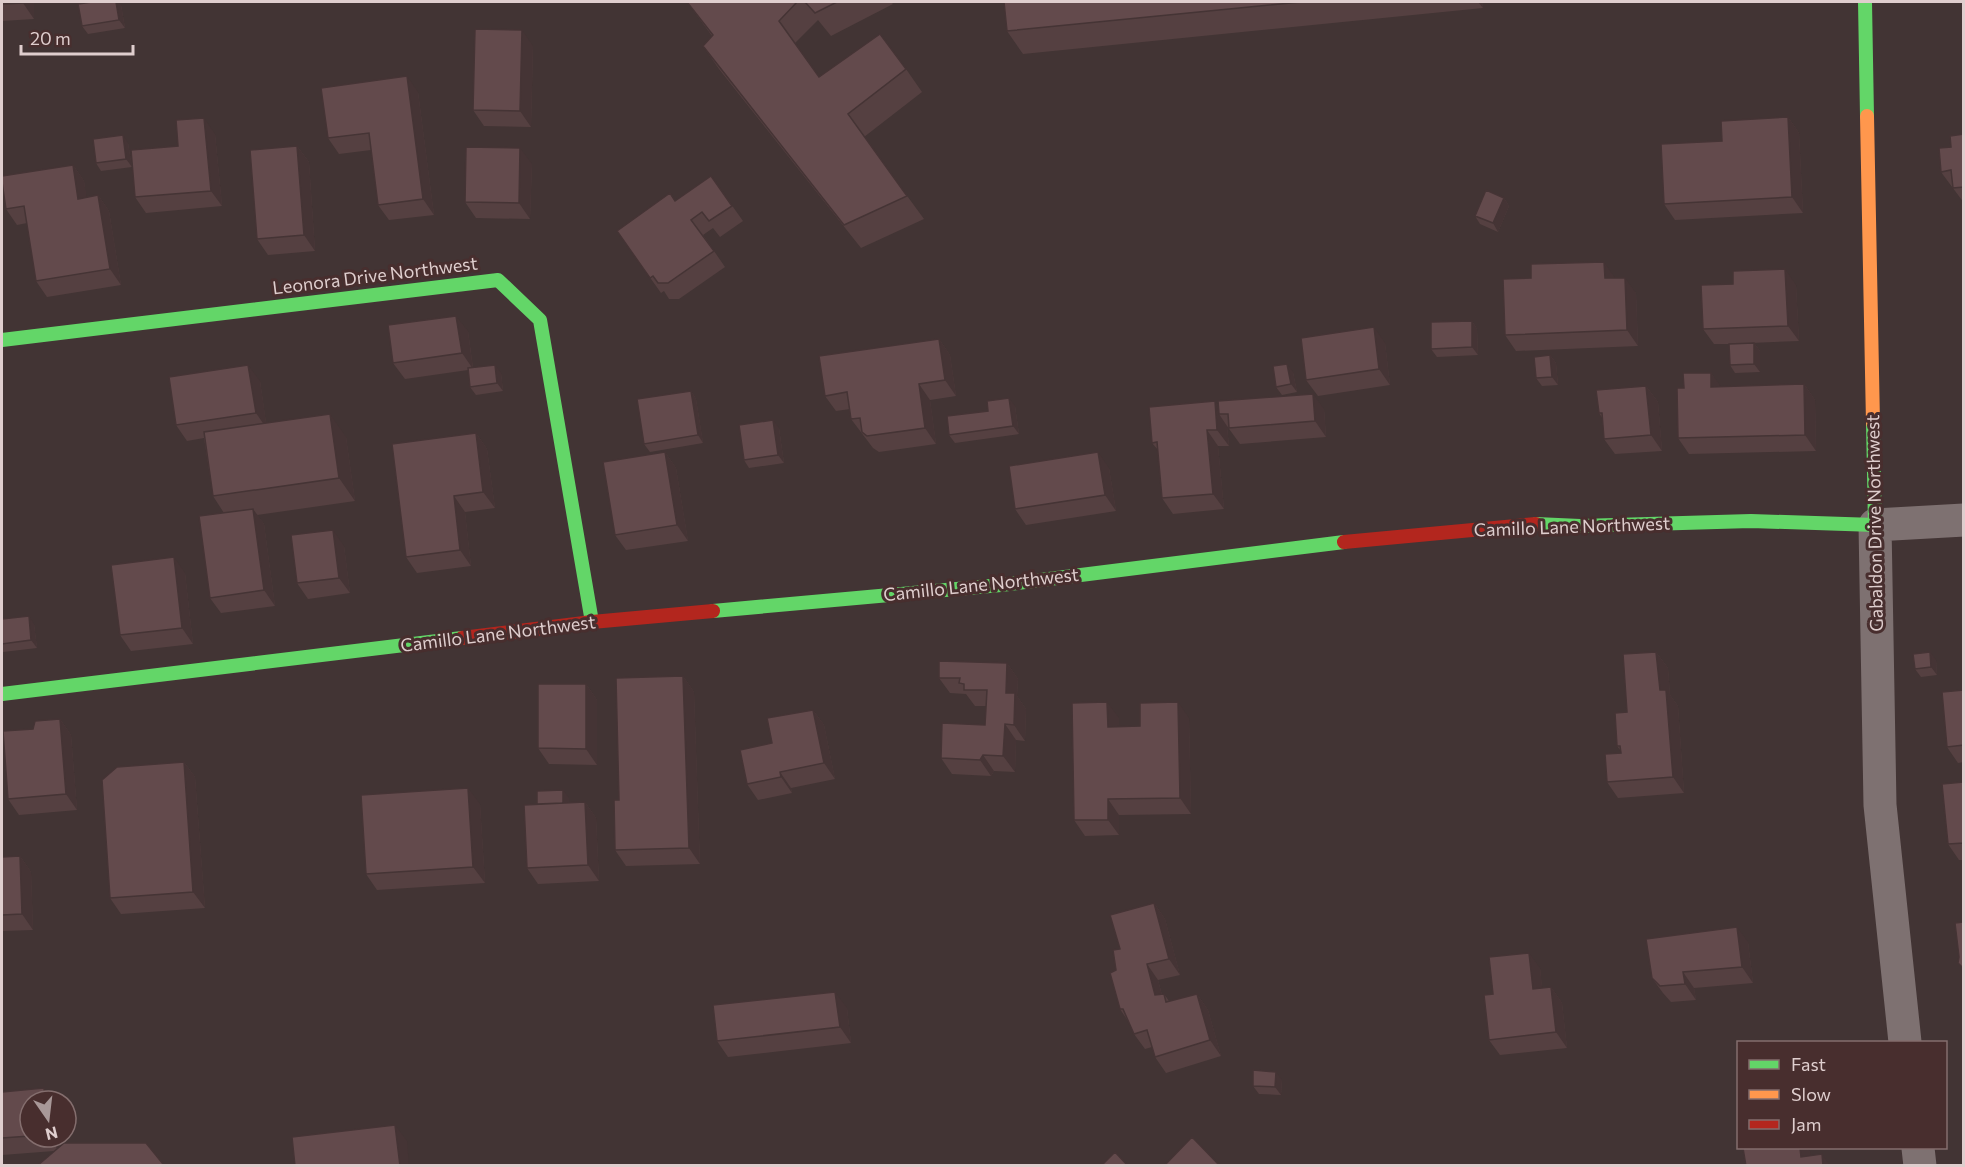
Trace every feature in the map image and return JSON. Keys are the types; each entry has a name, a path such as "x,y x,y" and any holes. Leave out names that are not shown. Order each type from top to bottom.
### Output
{"street":[{"name":"Gabaldon Drive Northwest","path":"1865,2 1880,805 1905,1041"},
{"name":"Leonora Drive Northwest","path":"2,340 498,280 540,320 592,622"},
{"name":"Camillo Lane Northwest","path":"2,694 592,622 1001,585 1355,541 1530,524 1580,526 1751,521 1875,525 1964,520"},
{"path":"1918,1149 1920,1166"}],"building":[{"path":"2,2 23,2 23,3 2,4"},
{"path":"116,2 119,20 82,26 78,4"},
{"path":"687,2 797,2 779,21 819,77 880,34 906,69 848,114 907,196 844,225 703,46 713,35"},
{"path":"805,2 837,2 815,13"},
{"path":"1004,2 1301,2 1007,31"},
{"path":"475,29 522,30 520,111 473,110"},
{"path":"407,76 423,199 378,205 369,133 328,138 321,88"},
{"path":"1788,117 1792,197 1664,204 1661,144 1722,141 1721,121"},
{"path":"204,118 211,191 135,197 131,150 178,146 176,120"},
{"path":"1964,134 1964,187 1953,188 1951,170 1941,172 1939,148 1951,147 1950,136"},
{"path":"123,135 126,159 96,163 93,139"},
{"path":"297,146 304,235 257,239 250,150"},
{"path":"466,147 520,148 519,203 465,202"},
{"path":"73,165 78,199 98,195 110,269 36,281 24,206 6,209 2,176"},
{"path":"711,176 732,206 709,221 702,212 691,220 714,251 668,283 658,283 653,276 650,278 617,231 670,193 675,201"},
{"path":"1486,190 1504,198 1493,223 1475,216"},
{"path":"1604,262 1605,278 1625,278 1627,330 1505,335 1503,279 1531,278 1531,264"},
{"path":"1785,269 1788,326 1703,329 1701,285 1733,284 1733,271"},
{"path":"456,316 462,353 393,363 388,325"},
{"path":"1472,321 1472,347 1431,349 1431,322"},
{"path":"1374,327 1379,369 1306,380 1301,338"},
{"path":"939,339 945,380 919,384 925,428 867,436 862,432 860,418 851,419 847,392 825,396 819,356"},
{"path":"1754,343 1754,364 1730,365 1729,344"},
{"path":"1550,355 1552,377 1536,378 1534,357"},
{"path":"1287,364 1291,384 1276,387 1273,366"},
{"path":"248,365 256,413 176,425 169,377"},
{"path":"495,365 497,383 470,387 468,368"},
{"path":"1683,373 1711,373 1711,387 1804,384 1805,435 1678,438 1677,388 1684,388"},
{"path":"1646,386 1651,435 1604,439 1602,413 1599,413 1596,390"},
{"path":"691,391 698,435 644,444 637,399"},
{"path":"1313,394 1315,421 1229,428 1228,414 1219,414 1218,401"},
{"path":"1009,398 1013,426 949,435 947,416 988,411 987,401"},
{"path":"1215,401 1217,430 1207,430 1213,494 1162,498 1157,442 1152,443 1149,407"},
{"path":"330,414 339,478 213,496 204,432"},
{"path":"773,420 778,455 744,460 739,425"},
{"path":"476,433 483,492 454,496 460,550 406,557 392,444"},
{"path":"665,452 677,525 615,535 603,462"},
{"path":"1098,452 1105,495 1015,509 1009,466"},
{"path":"253,509 264,590 210,598 199,516"},
{"path":"333,530 339,578 297,583 291,535"},
{"path":"174,557 182,628 120,635 111,565"},
{"path":"29,616 31,640 2,644 2,619"},
{"path":"1656,652 1660,690 1666,690 1673,777 1607,782 1605,754 1621,753 1620,746 1617,746 1615,713 1627,712 1623,654"},
{"path":"1930,652 1931,667 1915,669 1913,654"},
{"path":"939,661 1007,663 1006,693 1015,693 1014,725 1005,724 1003,756 983,755 980,760 941,758 942,723 985,725 987,690 964,690 964,684 959,683 960,678 939,678"},
{"path":"683,676 689,848 615,850 614,800 619,800 616,678"},
{"path":"538,684 586,684 586,749 538,748"},
{"path":"1964,690 1964,745 1947,747 1942,692"},
{"path":"1107,702 1108,727 1140,726 1140,703 1178,702 1180,798 1108,799 1108,820 1074,820 1072,703"},
{"path":"813,710 824,763 780,772 781,777 747,784 740,750 772,743 767,718"},
{"path":"60,719 66,794 8,799 3,731 33,729 35,721"},
{"path":"184,762 193,892 110,898 102,780 117,767"},
{"path":"1964,782 1964,843 1948,844 1942,784"},
{"path":"468,788 473,867 366,874 361,795"},
{"path":"563,790 563,803 537,804 537,791"},
{"path":"585,802 588,865 527,868 524,805"},
{"path":"20,856 22,914 2,915 2,857"},
{"path":"1154,903 1169,959 1147,964 1155,995 1164,994 1166,1002 1197,994 1210,1040 1155,1057 1147,1030 1134,1034 1123,1009 1120,1009 1110,973 1116,970 1113,950 1120,949 1110,915"},
{"path":"1964,922 1964,969 1958,963 1955,923"},
{"path":"1737,927 1742,967 1683,972 1685,984 1660,986 1652,978 1646,939"},
{"path":"1529,953 1533,989 1551,987 1556,1032 1489,1040 1484,995 1493,994 1489,957"},
{"path":"835,992 840,1027 717,1041 713,1005"},
{"path":"1253,1070 1276,1072 1275,1087 1253,1086"},
{"path":"18,1090 18,1137 2,1138 2,1092"},
{"path":"395,1125 400,1166 295,1166 292,1137"},
{"path":"1192,1137 1220,1166 1164,1166"},
{"path":"78,1143 146,1143 163,1164 163,1166 37,1166 57,1149 78,1149"},
{"path":"1743,1149 1800,1149 1801,1157 1822,1154 1823,1166 1746,1166"},
{"path":"1115,1152 1128,1166 1101,1166"}],"traffic: fast":[{"path":"1865,2 1867,116"},
{"path":"2,340 498,280 540,320 592,622"},
{"path":"1536,524 1580,526 1751,521 1875,525 1873,423"},
{"path":"713,611 1001,585 1344,542"},
{"path":"2,694 462,638"}],"traffic: slow":[{"path":"1867,116 1873,423"}],"traffic: jam":[{"path":"1344,542 1536,524"},
{"path":"462,638 592,622 713,611"}]}
